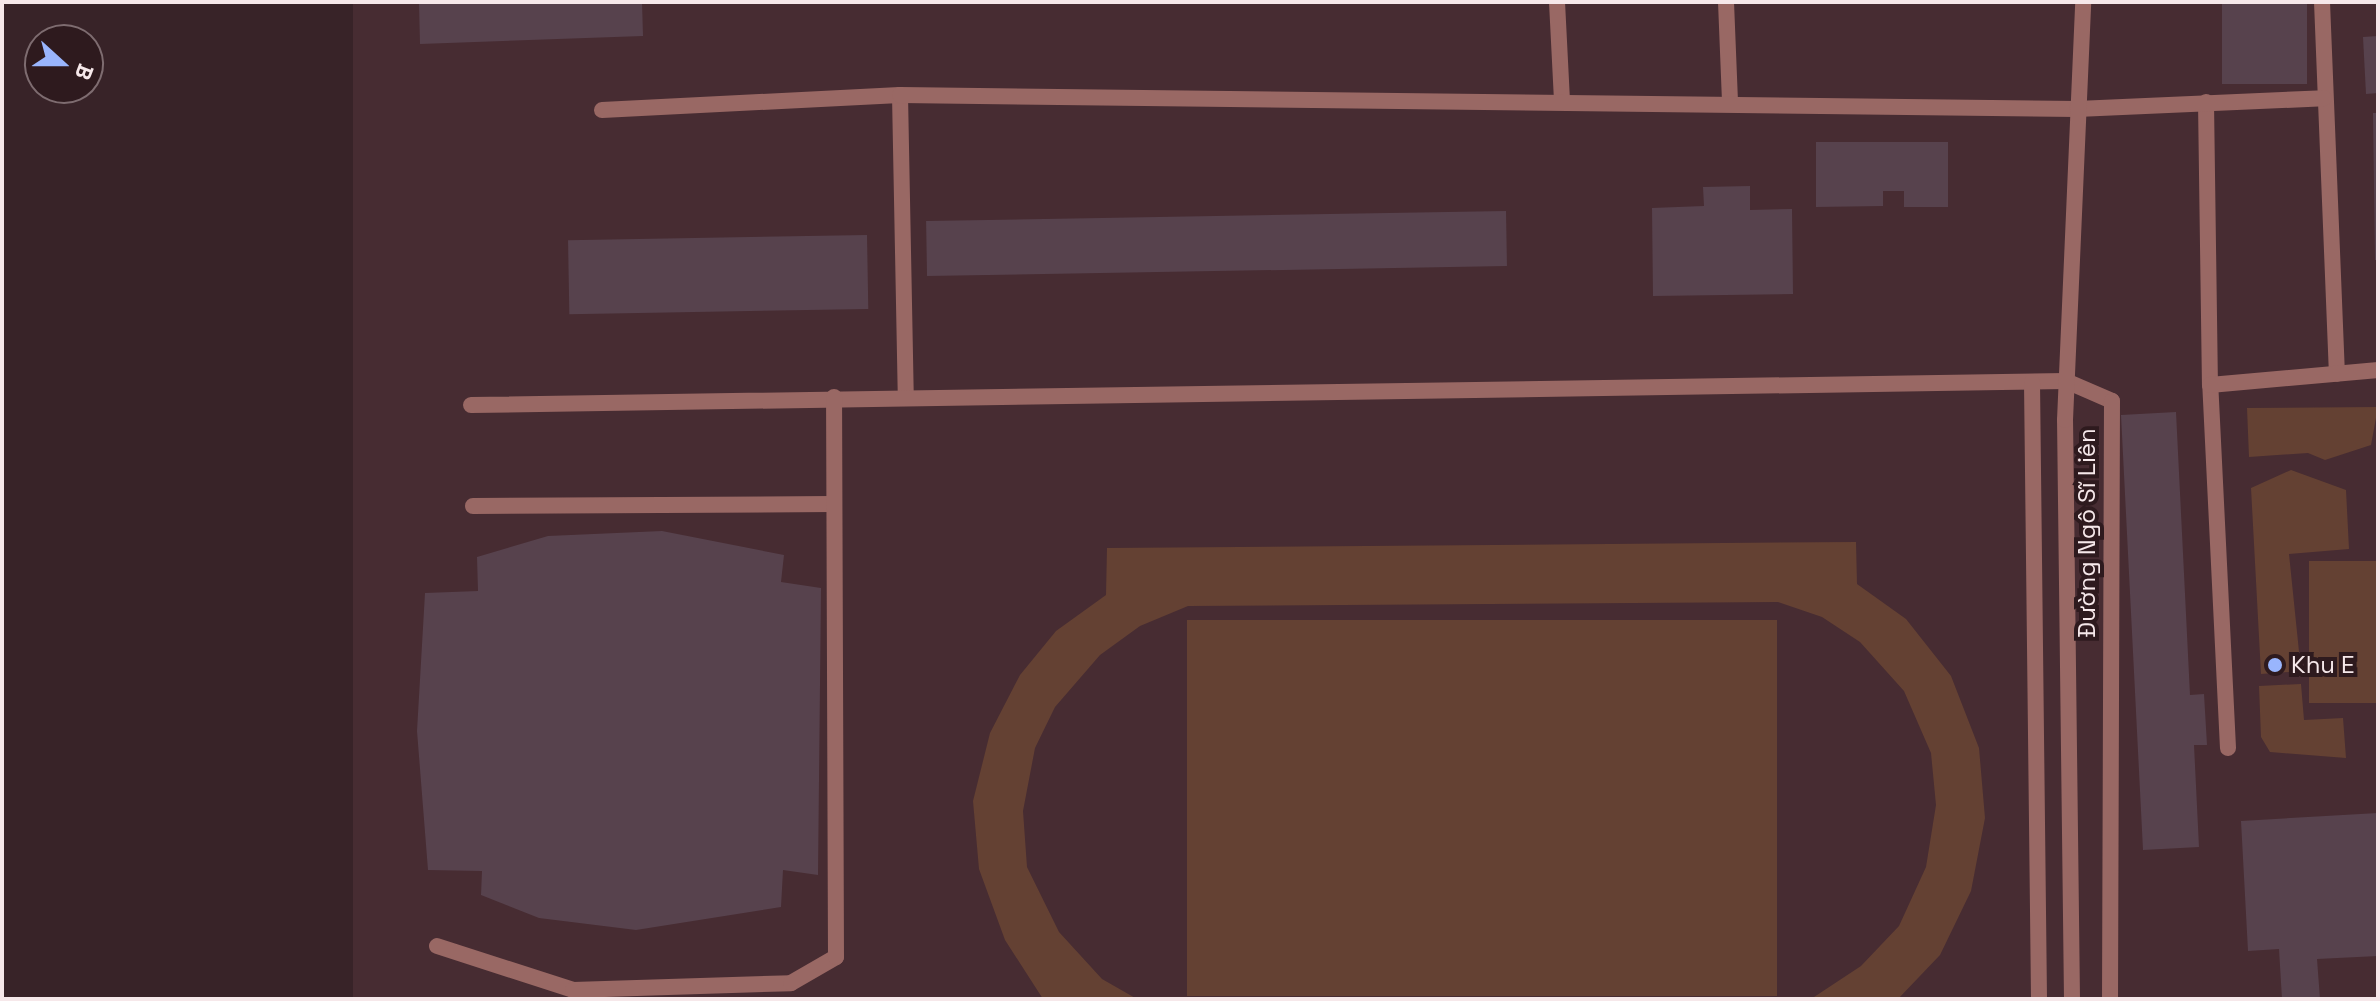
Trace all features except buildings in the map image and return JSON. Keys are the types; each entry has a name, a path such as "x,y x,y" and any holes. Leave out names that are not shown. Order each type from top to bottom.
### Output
{"street":[{"path":"1557,2 1562,100"},
{"path":"1726,2 1730,102"},
{"path":"471,405 834,397 2066,381 2083,2"},
{"path":"2322,2 2337,374"},
{"path":"900,95 906,396"},
{"path":"602,110 900,95 1562,100 2077,109 2324,98"},
{"path":"2206,102 2210,385 2228,748"},
{"path":"2210,385 2378,370"},
{"name":"Đường Ngô Sĩ Liên","path":"2072,999 2066,381 2112,401 2110,999"},
{"path":"2032,382 2039,999"},
{"path":"437,946 573,990 791,983 836,957 834,397"},
{"path":"473,506 833,504"}],"shaded area":[{"path":"353,2 2378,2 2378,999 353,999"},
{"path":"2378,407 2371,445 2325,460 2308,453 2249,457 2247,408"},
{"path":"2291,470 2346,490 2349,549 2289,554 2301,671 2261,674 2251,488"},
{"path":"1856,542 1857,584 1906,619 1951,676 1979,748 1985,818 1971,891 1940,955 1898,999 1811,999 1861,966 1899,926 1926,867 1936,805 1931,753 1904,691 1860,642 1822,617 1778,602 1188,606 1140,626 1100,655 1055,707 1035,748 1023,811 1027,867 1059,932 1102,979 1137,999 1043,999 1005,940 979,869 973,801 990,733 1020,675 1056,631 1106,595 1107,548"},
{"path":"2309,561 2378,561 2378,703 2309,703"},
{"path":"1187,620 1777,620 1777,996 1187,996"},
{"path":"2301,684 2304,720 2343,718 2346,758 2270,752 2261,737 2259,686"}],"place":[{"name":"Khu E","path":"2275,665"}]}
